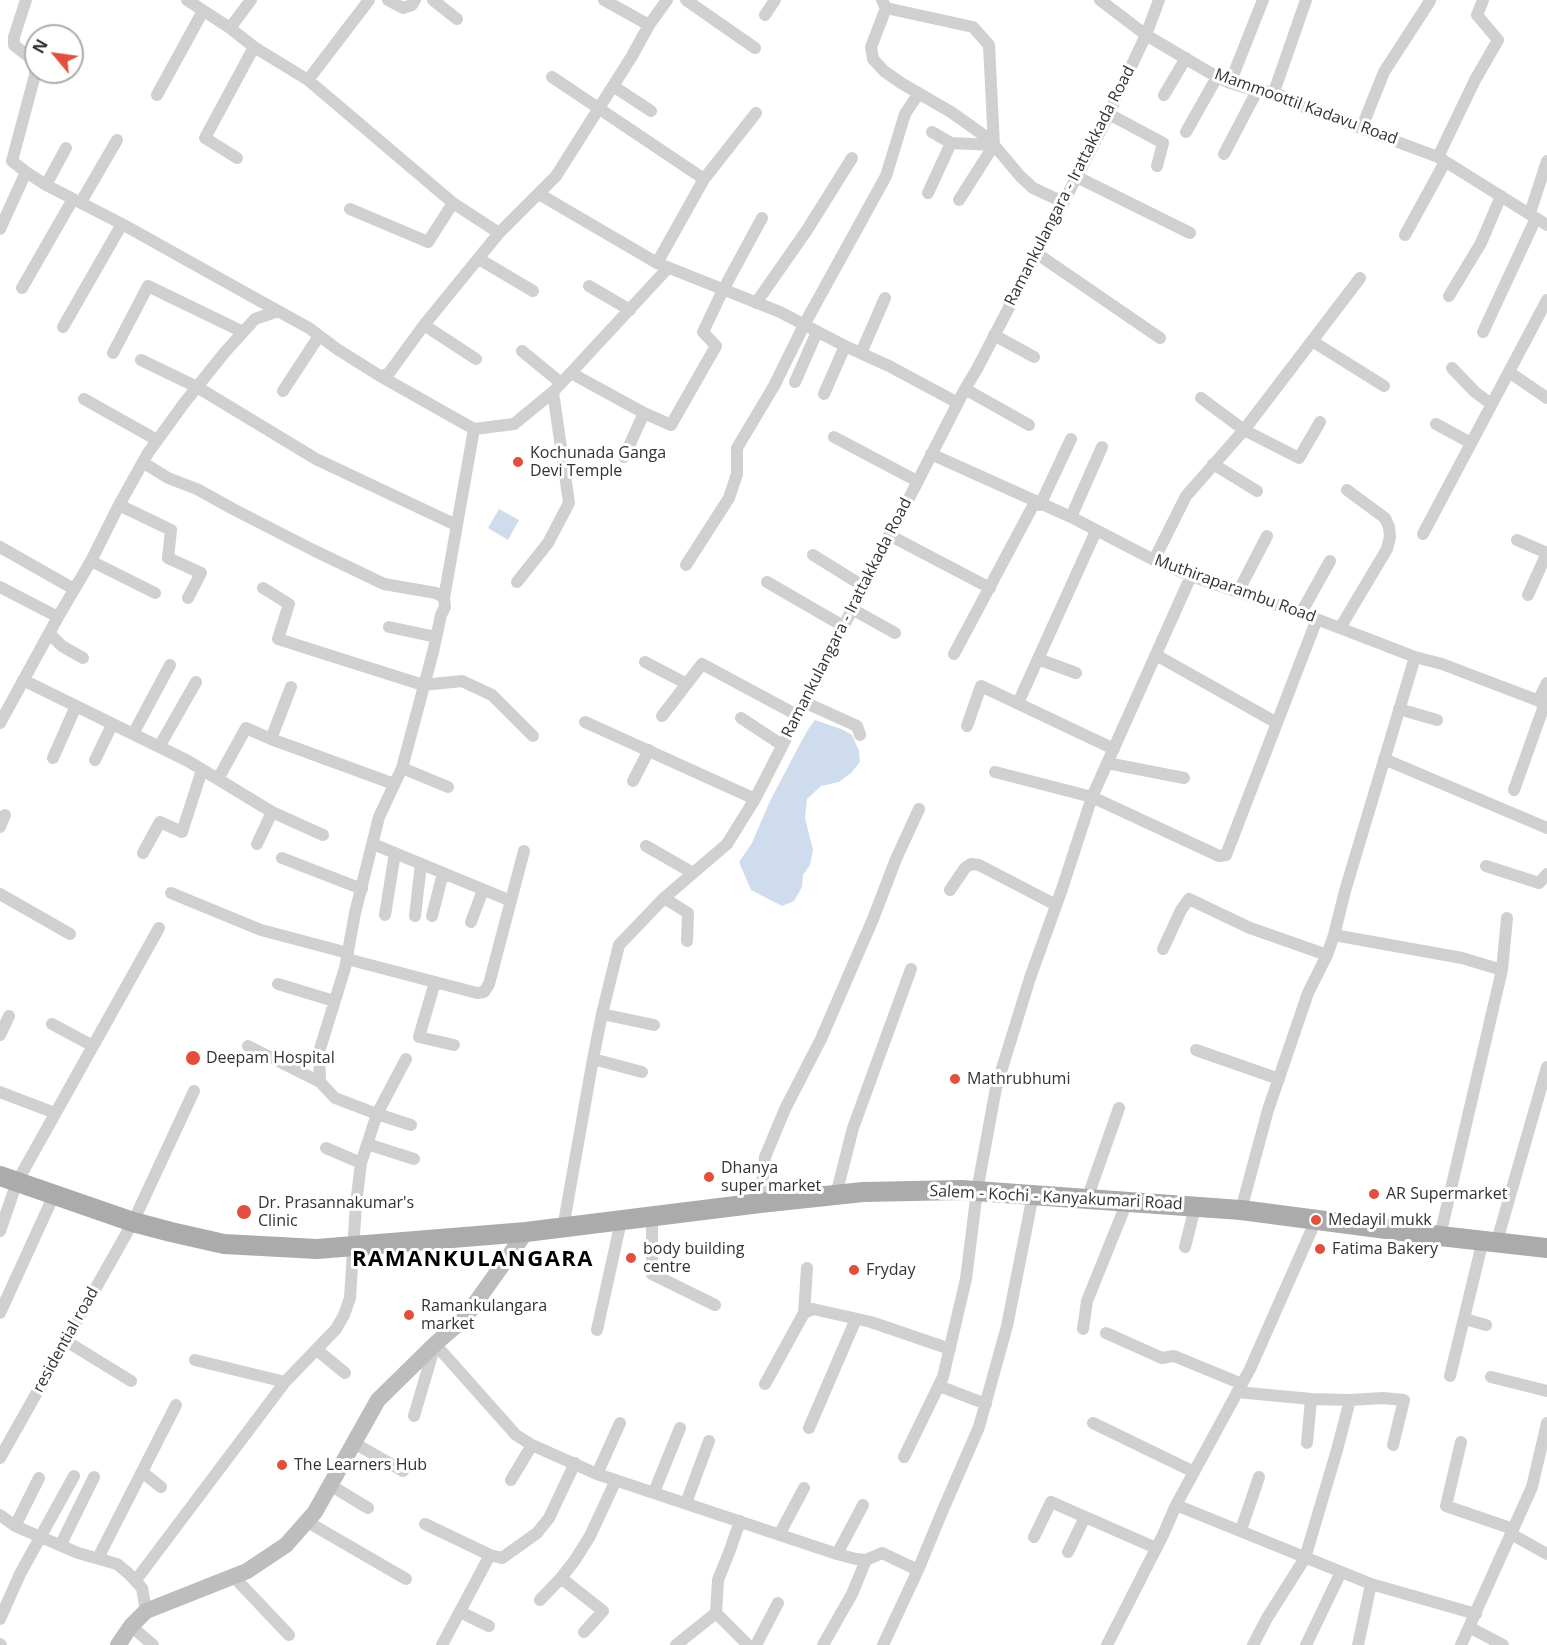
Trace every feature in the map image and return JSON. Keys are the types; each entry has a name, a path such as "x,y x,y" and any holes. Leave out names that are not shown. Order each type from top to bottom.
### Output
{"main road":[{"name":"Salem - Kochi - Kanyakumari Road","path":"9,1179 133,1222 224,1244 317,1249 526,1232 874,1191 962,1190 1240,1210 1547,1248"},
{"path":"118,1645 131,1626 146,1611 247,1571 286,1545 315,1512 378,1400 464,1319 526,1232"}],"street":[{"path":"12,161 35,75 35,65 14,45 14,37 26,0"},
{"path":"187,0 254,47 308,80 453,203 499,233"},
{"path":"230,28 251,0"},
{"path":"308,80 369,0"},
{"path":"389,0 403,8 412,5 415,0"},
{"path":"433,0 457,20"},
{"path":"604,0 649,25"},
{"path":"380,375 389,373 424,325 499,233 556,176 649,25 667,0"},
{"path":"686,0 755,48"},
{"path":"765,15 774,0"},
{"name":"Mammoottil Kadavu Road","path":"1100,0 1146,34 1217,77 1257,91 1274,92 1298,105 1441,159 1547,225"},
{"name":"Ramankulangara - Irattakkada Road","path":"563,1228 593,1059 619,945 664,898 727,844 754,799 1109,114 1159,0"},
{"path":"1230,83 1263,0"},
{"path":"1274,92 1306,0"},
{"path":"1405,235 1476,80 1498,40 1477,15 1483,0"},
{"path":"1362,128 1384,72 1430,1"},
{"path":"959,201 994,145 989,45 973,27 884,4 871,47 873,59 884,71 951,112 989,139 994,145 1020,176 1033,188 1063,202"},
{"path":"157,95 203,11"},
{"path":"237,158 205,138 254,47"},
{"path":"1164,95 1186,58"},
{"path":"552,77 704,179"},
{"path":"1186,132 1217,77"},
{"path":"613,86 651,111"},
{"path":"1224,154 1257,91"},
{"path":"686,565 729,498 737,474 737,448 774,386 804,325 886,176 905,114 919,93"},
{"path":"0,156 12,161 46,185 122,224 278,311 380,375 474,429 514,424 557,388 630,310 662,266 704,179 756,113"},
{"path":"1109,114 1163,143 1157,166"},
{"path":"932,132 951,143 994,145"},
{"path":"22,288 117,140"},
{"path":"928,193 951,143"},
{"path":"46,185 66,148"},
{"path":"756,303 807,230 852,158"},
{"path":"1483,332 1533,215 1547,161"},
{"path":"0,229 26,172"},
{"path":"1077,177 1190,233"},
{"path":"539,194 662,266 780,312 958,403"},
{"path":"1449,296 1481,243 1501,196"},
{"path":"350,209 428,242 453,203"},
{"path":"571,373 644,413 671,425 716,346 703,332 762,218"},
{"path":"63,327 122,224"},
{"path":"1036,253 1160,338"},
{"path":"479,259 533,291"},
{"path":"1154,560 1186,496 1245,430 1360,279"},
{"path":"113,353 148,286 243,332"},
{"path":"589,286 630,310"},
{"path":"861,353 885,298"},
{"path":"1423,534 1547,300"},
{"path":"0,723 91,561 148,453 197,387 243,332 255,319 278,311"},
{"path":"424,325 476,359"},
{"path":"795,382 817,332"},
{"path":"994,335 1034,357"},
{"path":"283,391 319,336"},
{"path":"1312,341 1384,386"},
{"path":"824,394 845,346"},
{"path":"517,582 548,543 569,503 557,388 522,351"},
{"path":"141,360 197,387 316,459 456,525"},
{"path":"1452,368 1475,392 1491,404"},
{"path":"1509,372 1547,398"},
{"path":"965,389 1029,425"},
{"path":"1201,398 1245,430 1299,458 1320,422"},
{"path":"84,399 157,440"},
{"path":"624,457 644,413"},
{"path":"1436,424 1471,443"},
{"path":"320,1082 319,1052 347,956 355,913 379,817 402,768 441,615 445,607 444,598 474,429"},
{"path":"834,437 917,481"},
{"path":"954,654 1071,439"},
{"path":"1071,517 1102,447"},
{"name":"Muthiraparambu Road","path":"931,454 1071,517 1154,560 1191,576 1301,613 1543,703"},
{"path":"144,463 168,478 197,489 384,584 436,592 444,598"},
{"path":"1214,464 1257,491"},
{"path":"1341,628 1387,549 1390,537 1385,518 1347,490"},
{"path":"119,505 171,530 168,558 201,573 188,598"},
{"path":"1018,703 1096,531"},
{"path":"889,536 990,588"},
{"path":"1238,592 1267,536"},
{"path":"1517,540 1547,553 1528,595"},
{"path":"0,547 75,589"},
{"path":"813,555 863,586"},
{"path":"91,561 155,593"},
{"path":"1301,613 1330,561"},
{"path":"904,1457 943,1377 966,1279 976,1191 996,1088 1030,978 1092,797 1191,576"},
{"path":"767,582 843,626"},
{"path":"0,586 58,617"},
{"path":"263,588 289,604 278,639 423,685 462,681 492,695 533,736"},
{"path":"852,609 895,633"},
{"path":"996,772 1092,797 1219,856 1226,855 1317,619"},
{"path":"389,627 436,638"},
{"path":"49,633 62,646 82,658"},
{"path":"1156,655 1277,723"},
{"path":"1240,1210 1268,1110 1308,993 1334,935 1415,657"},
{"path":"1038,659 1076,673"},
{"path":"645,662 687,684"},
{"path":"662,716 702,663 797,715"},
{"path":"134,734 170,665"},
{"path":"23,680 188,760 272,812 323,836"},
{"path":"159,747 196,682"},
{"path":"1514,790 1543,703 1547,682"},
{"path":"968,726 981,686 1114,749"},
{"path":"271,739 291,687"},
{"path":"804,702 857,726 861,735"},
{"path":"54,758 76,706"},
{"path":"1400,709 1437,720"},
{"path":"741,718 782,745"},
{"path":"585,722 754,799"},
{"path":"95,760 112,724"},
{"path":"218,779 246,728 394,784"},
{"path":"633,781 649,750"},
{"path":"1384,759 1547,828"},
{"path":"1107,763 1184,778"},
{"path":"402,768 448,787"},
{"path":"143,853 160,822 182,832 202,770"},
{"path":"760,1203 765,1157 785,1109 821,1039 919,809"},
{"path":"257,844 272,812"},
{"path":"0,827 5,815"},
{"path":"373,844 510,902"},
{"path":"646,846 693,873"},
{"path":"171,893 261,930 477,993 484,992 489,984 524,851"},
{"path":"385,915 395,853"},
{"path":"282,858 362,889"},
{"path":"415,916 421,864"},
{"path":"950,890 965,868 971,864 979,865 1056,904"},
{"path":"1486,866 1539,883 1547,874"},
{"path":"432,916 443,873"},
{"path":"471,922 483,890"},
{"path":"0,894 70,934"},
{"path":"664,898 688,913 687,941"},
{"path":"1163,949 1181,910 1189,899 1250,928 1327,955"},
{"path":"1440,1236 1502,970 1507,918"},
{"path":"0,1231 9,1179 55,1113 159,928"},
{"path":"1334,935 1462,958 1502,970"},
{"path":"836,1195 852,1128 911,969"},
{"path":"435,982 418,1037 454,1044"},
{"path":"278,984 334,1001"},
{"path":"602,1014 654,1025"},
{"path":"0,1035 9,1016"},
{"path":"52,1024 93,1046"},
{"path":"248,1046 320,1082 335,1098 411,1125"},
{"path":"1196,1050 1279,1079"},
{"path":"136,1580 285,1382 336,1329 344,1315 350,1298 361,1163 377,1114 406,1059"},
{"path":"593,1059 642,1072"},
{"path":"1450,1376 1465,1319 1547,1067"},
{"name":"residential road","path":"0,1458 133,1222 194,1091"},
{"path":"0,1092 55,1113"},
{"path":"1087,1199 1119,1108"},
{"path":"367,1144 414,1159"},
{"path":"326,1148 361,1163"},
{"path":"0,1313 54,1195"},
{"path":"884,1645 979,1427 1007,1326 1033,1195"},
{"path":"1083,1329 1087,1301 1127,1202"},
{"path":"1185,1247 1195,1207"},
{"path":"652,1216 652,1274 715,1305"},
{"path":"1107,1645 1176,1505 1240,1388 1316,1220"},
{"path":"597,1330 621,1221"},
{"path":"765,1384 804,1313 807,1268"},
{"path":"804,1313 813,1309 856,1318 950,1349"},
{"path":"809,1428 856,1318"},
{"path":"1465,1319 1486,1325"},
{"path":"1106,1333 1162,1358 1174,1356 1240,1388 1311,1399 1404,1400 1393,1445"},
{"path":"66,1341 131,1382"},
{"path":"435,1344 516,1435 532,1445 597,1474 778,1535 856,1559 866,1560 882,1553 918,1570"},
{"path":"414,1416 435,1344"},
{"path":"316,1350 345,1373"},
{"path":"195,1360 285,1382"},
{"path":"1491,1377 1547,1391"},
{"path":"939,1386 986,1404"},
{"path":"1307,1443 1311,1399"},
{"path":"1253,1645 1267,1618 1305,1558 1350,1400"},
{"path":"98,1558 176,1405"},
{"path":"597,1474 620,1422"},
{"path":"1461,1645 1532,1487 1544,1452 1547,1423"},
{"path":"1093,1424 1194,1472"},
{"path":"654,1492 680,1428"},
{"path":"686,1503 710,1441"},
{"path":"1461,1442 1446,1506 1512,1531 1547,1554"},
{"path":"354,1443 403,1471"},
{"path":"511,1480 532,1445"},
{"path":"425,1524 490,1556 502,1558 537,1533 549,1518 575,1463"},
{"path":"142,1472 161,1487"},
{"path":"0,1619 20,1574 74,1476"},
{"path":"61,1544 94,1477"},
{"path":"15,1526 39,1478"},
{"path":"1241,1530 1258,1478"},
{"path":"540,1600 561,1578 590,1536 616,1480"},
{"path":"330,1485 368,1508"},
{"path":"778,1535 804,1488"},
{"path":"1034,1537 1051,1502 1156,1548"},
{"path":"837,1554 863,1505"},
{"path":"1176,1505 1371,1584 1476,1614"},
{"path":"0,1515 15,1526 78,1553 117,1564 142,1588 146,1611"},
{"path":"1068,1551 1085,1517"},
{"path":"306,1521 406,1579"},
{"path":"676,1645 716,1613 718,1580 740,1521"},
{"path":"442,1645 490,1556"},
{"path":"823,1645 852,1594 866,1560"},
{"path":"1306,1645 1341,1572"},
{"path":"233,1576 289,1635"},
{"path":"561,1578 603,1611 584,1632"},
{"path":"1358,1645 1371,1584"},
{"path":"756,1645 778,1603"},
{"path":"459,1612 489,1626"},
{"path":"716,1613 748,1645"},
{"path":"131,1626 153,1645"},
{"path":"1469,1627 1503,1645"}],"water":[{"path":"499,509 519,520 508,540 488,528"},
{"path":"815,720 852,735 859,751 860,762 839,782 821,786 807,799 805,818 813,850 810,865 803,875 802,887 794,901 782,906 751,890 739,862 752,843 770,801"}],"place":[{"name":"Kochunada Ganga Devi Temple","path":"518,462"},
{"name":"Deepam Hospital","path":"193,1058"},
{"name":"Mathrubhumi","path":"955,1079"},
{"name":"Dhanya super market","path":"709,1177"},
{"name":"AR Supermarket","path":"1374,1194"},
{"name":"Dr. Prasannakumar's Clinic","path":"244,1212"},
{"name":"Medayil mukk","path":"1316,1220"},
{"name":"Fatima Bakery","path":"1320,1249"},
{"name":"body building centre","path":"631,1258"},
{"name":"Fryday","path":"854,1270"},
{"name":"Ramankulangara market","path":"409,1315"},
{"name":"The Learners Hub","path":"282,1465"}],"district":[{"name":"RAMANKULANGARA","path":"473,1260"}]}
